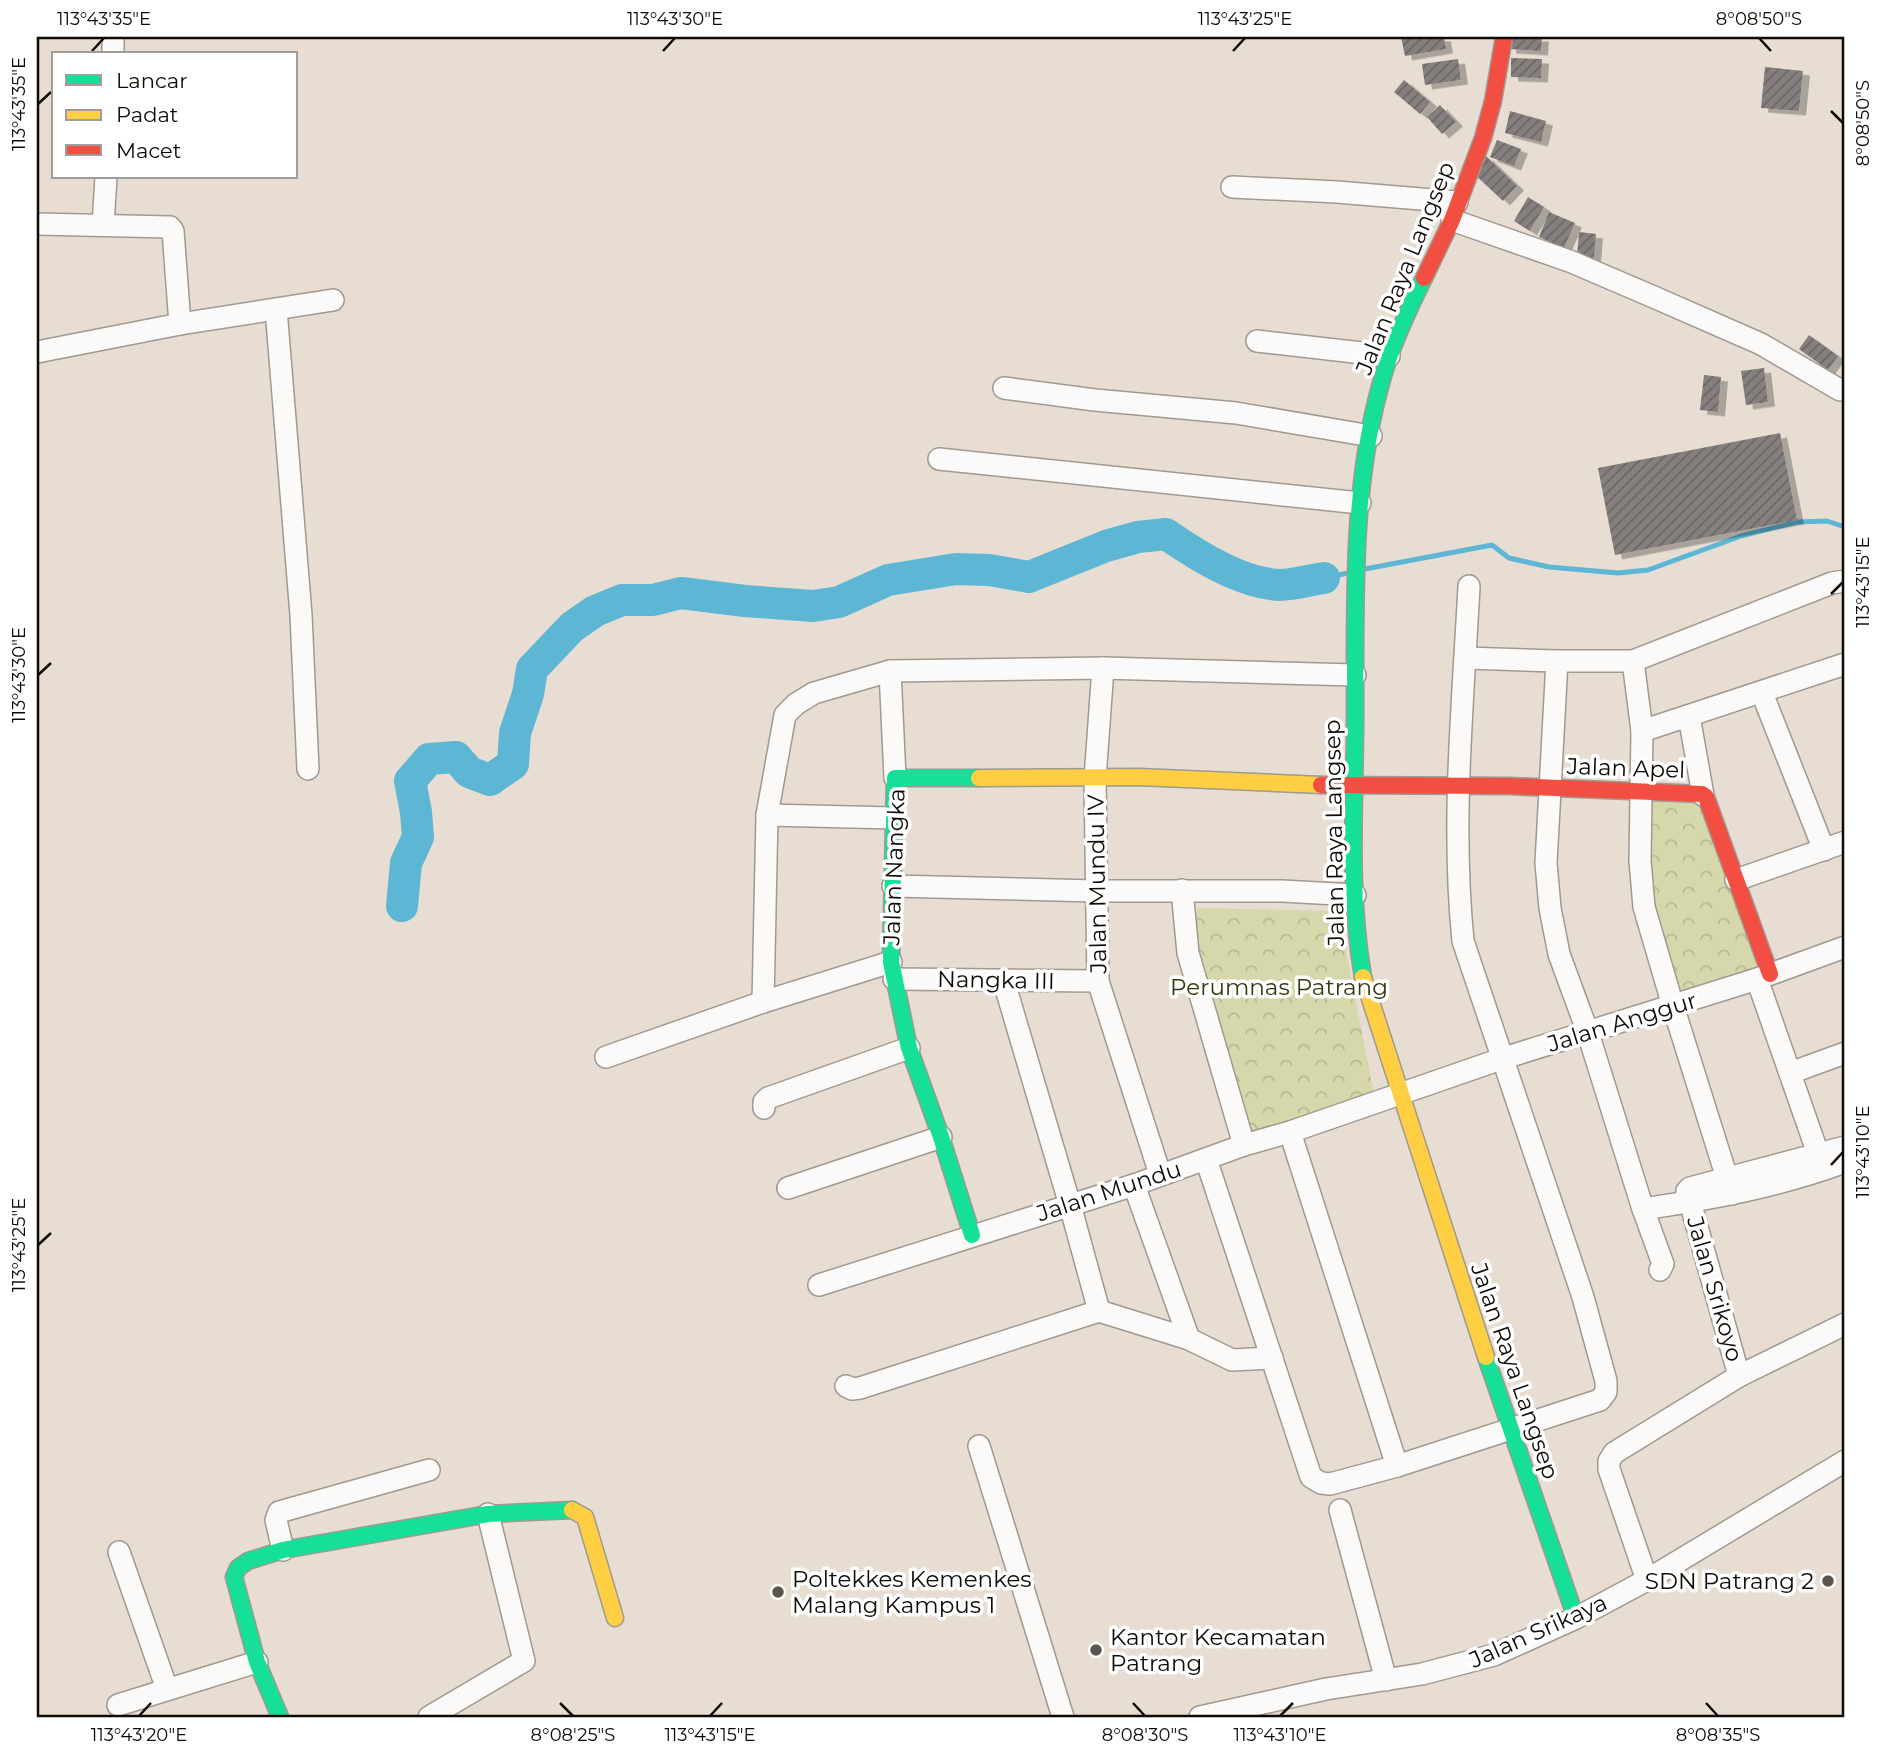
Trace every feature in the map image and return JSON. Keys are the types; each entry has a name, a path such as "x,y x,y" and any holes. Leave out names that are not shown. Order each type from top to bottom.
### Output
{"street":[{"name":"Jalan Raya Langsep","path":"1504,37 1497,88 1483,138 1454,211 1389,356 1371,436 1357,538 1356,937 1364,986 1398,1094 1576,1618"},
{"path":"103,225 106,178"},
{"path":"1232,187 1336,192 1454,211 1761,344 1840,390"},
{"path":"37,224 170,227 173,232 180,324"},
{"path":"37,352 180,324 333,300"},
{"path":"275,309 301,615 309,769"},
{"path":"1257,341 1389,356"},
{"path":"1004,388 1095,400 1236,413 1371,436"},
{"path":"939,459 1360,503"},
{"path":"1466,658 1633,661 1832,583 1845,581"},
{"path":"1206,1159 1311,1477 1321,1483 1330,1484 1397,1466 1510,1430 1600,1400 1606,1392 1606,1381 1583,1297 1463,940 1458,888 1469,586"},
{"path":"1557,661 1546,863 1550,908 1559,954 1588,1033 1663,1264 1660,1270"},
{"path":"1633,661 1642,731 1640,861 1644,907 1672,1006 1730,1187"},
{"path":"763,1002 767,816 785,715 796,704 814,693 890,671 1103,668 1355,675"},
{"name":"Jalan Mundu IV","path":"1103,668 1094,779 1098,981 1160,1174"},
{"path":"1642,731 1844,668"},
{"path":"890,671 895,778"},
{"path":"1762,693 1824,850"},
{"path":"1689,716 1703,795"},
{"name":"Jalan Nangka","path":"972,1235 941,1136 909,1048 892,970 895,778 1231,780 1356,787"},
{"name":"Jalan Apel","path":"1356,787 1549,788 1703,795 1736,880 1763,976"},
{"path":"767,816 894,818"},
{"path":"1736,880 1845,842"},
{"path":"893,886 1355,895"},
{"path":"1182,890 1188,953 1244,1145"},
{"name":"Jalan Anggur","path":"1398,1094 1845,947"},
{"name":"Nangka III","path":"606,1057 763,1002 892,970 1004,982 1098,981"},
{"path":"1763,976 1790,1073 1820,1163"},
{"path":"1004,982 1099,1311"},
{"path":"764,1108 764,1102 768,1098 909,1048"},
{"path":"1790,1073 1845,1053"},
{"name":"Jalan Mundu","path":"819,1285 1134,1185 1398,1094"},
{"path":"1290,1132 1397,1466"},
{"path":"788,1188 941,1136"},
{"path":"1820,1163 1845,1147"},
{"path":"1643,1209 1690,1202 1730,1187 1820,1163 1845,1162"},
{"path":"1134,1185 1189,1339"},
{"name":"Jalan Srikoyo","path":"1690,1202 1739,1376"},
{"path":"846,1386 852,1389 860,1388 1099,1311 1189,1339 1236,1361 1272,1358"},
{"path":"1647,1580 1609,1469 1609,1461 1614,1454 1739,1376 1845,1324"},
{"path":"979,1446 1063,1717"},
{"name":"Jalan Srikaya","path":"1199,1717 1326,1689 1456,1667 1494,1655 1576,1618 1647,1580 1845,1461"},
{"path":"284,1550 276,1520 279,1512 429,1470"},
{"path":"280,1717 257,1662 234,1577 238,1568 248,1562 284,1550 488,1514 575,1510 585,1517 615,1618"},
{"path":"1340,1510 1386,1680"},
{"path":"429,1717 524,1661 488,1514"},
{"path":"119,1552 167,1689"},
{"path":"118,1705 257,1662"}],"green space":[{"path":"1641,792 1705,796 1769,972 1673,1005 1646,905"},
{"name":"Perumnas Patrang","path":"1197,908 1338,911 1374,1093 1252,1135 1197,968"}],"building":[{"path":"1401,37 1444,37 1446,49 1405,56"},
{"path":"1510,37 1542,37 1541,51 1509,49"},
{"path":"1511,58 1542,59 1541,78 1511,77"},
{"path":"1458,59 1461,80 1425,85 1422,64"},
{"path":"1765,67 1803,71 1799,111 1761,108"},
{"path":"1404,80 1430,102 1420,114 1394,92"},
{"path":"1440,105 1456,122 1442,134 1427,117"},
{"path":"1510,111 1546,121 1541,142 1505,133"},
{"path":"1497,140 1521,149 1514,166 1490,157"},
{"path":"1486,156 1517,186 1503,201 1471,171"},
{"path":"1528,197 1544,207 1530,231 1514,221"},
{"path":"1549,212 1575,223 1564,248 1539,237"},
{"path":"1579,232 1596,234 1594,258 1577,256"},
{"path":"1809,335 1838,356 1828,370 1799,349"},
{"path":"1764,368 1768,402 1746,405 1741,371"},
{"path":"1704,375 1721,377 1718,412 1700,410"},
{"path":"1780,433 1797,520 1615,555 1598,468"}],"waterway":[{"path":"1365,569 1492,545 1509,558 1549,567 1618,573 1648,570 1741,536 1797,522 1827,521 1845,527"},
{"path":"402,906 406,863 418,837 410,781 429,759 456,757 469,772 490,780 513,764 515,733 528,694 532,669 572,627 595,611 622,600 653,600 681,593 813,606 839,602 888,580 956,569 989,570 1029,577 1106,546 1138,537 1166,534 1205,559 1250,580 1280,585 1324,578"},
{"path":"1324,578 1348,573"}],"traffic: fast":[{"path":"1363,977 1353,856 1355,599 1359,508 1364,464 1383,376 1401,326 1424,278"},
{"path":"972,1235 909,1048 891,962 895,778 979,778"},
{"path":"1486,1357 1576,1618"},
{"path":"280,1717 257,1662 234,1577 238,1568 248,1561 283,1550 488,1514 572,1510"}],"traffic: slow":[{"path":"979,778 1139,777 1321,785"},
{"path":"1363,977 1486,1357"},
{"path":"572,1510 585,1517 615,1618"}],"traffic: jam":[{"path":"1424,278 1452,220 1483,138 1493,101 1504,37"},
{"path":"1321,785 1509,786 1702,794 1706,797 1770,974"}],"place":[{"name":"SDN Patrang 2","path":"1828,1581"},
{"name":"Poltekkes Kemenkes Malang Kampus 1","path":"778,1592"},
{"name":"Kantor Kecamatan Patrang","path":"1096,1650"}]}
